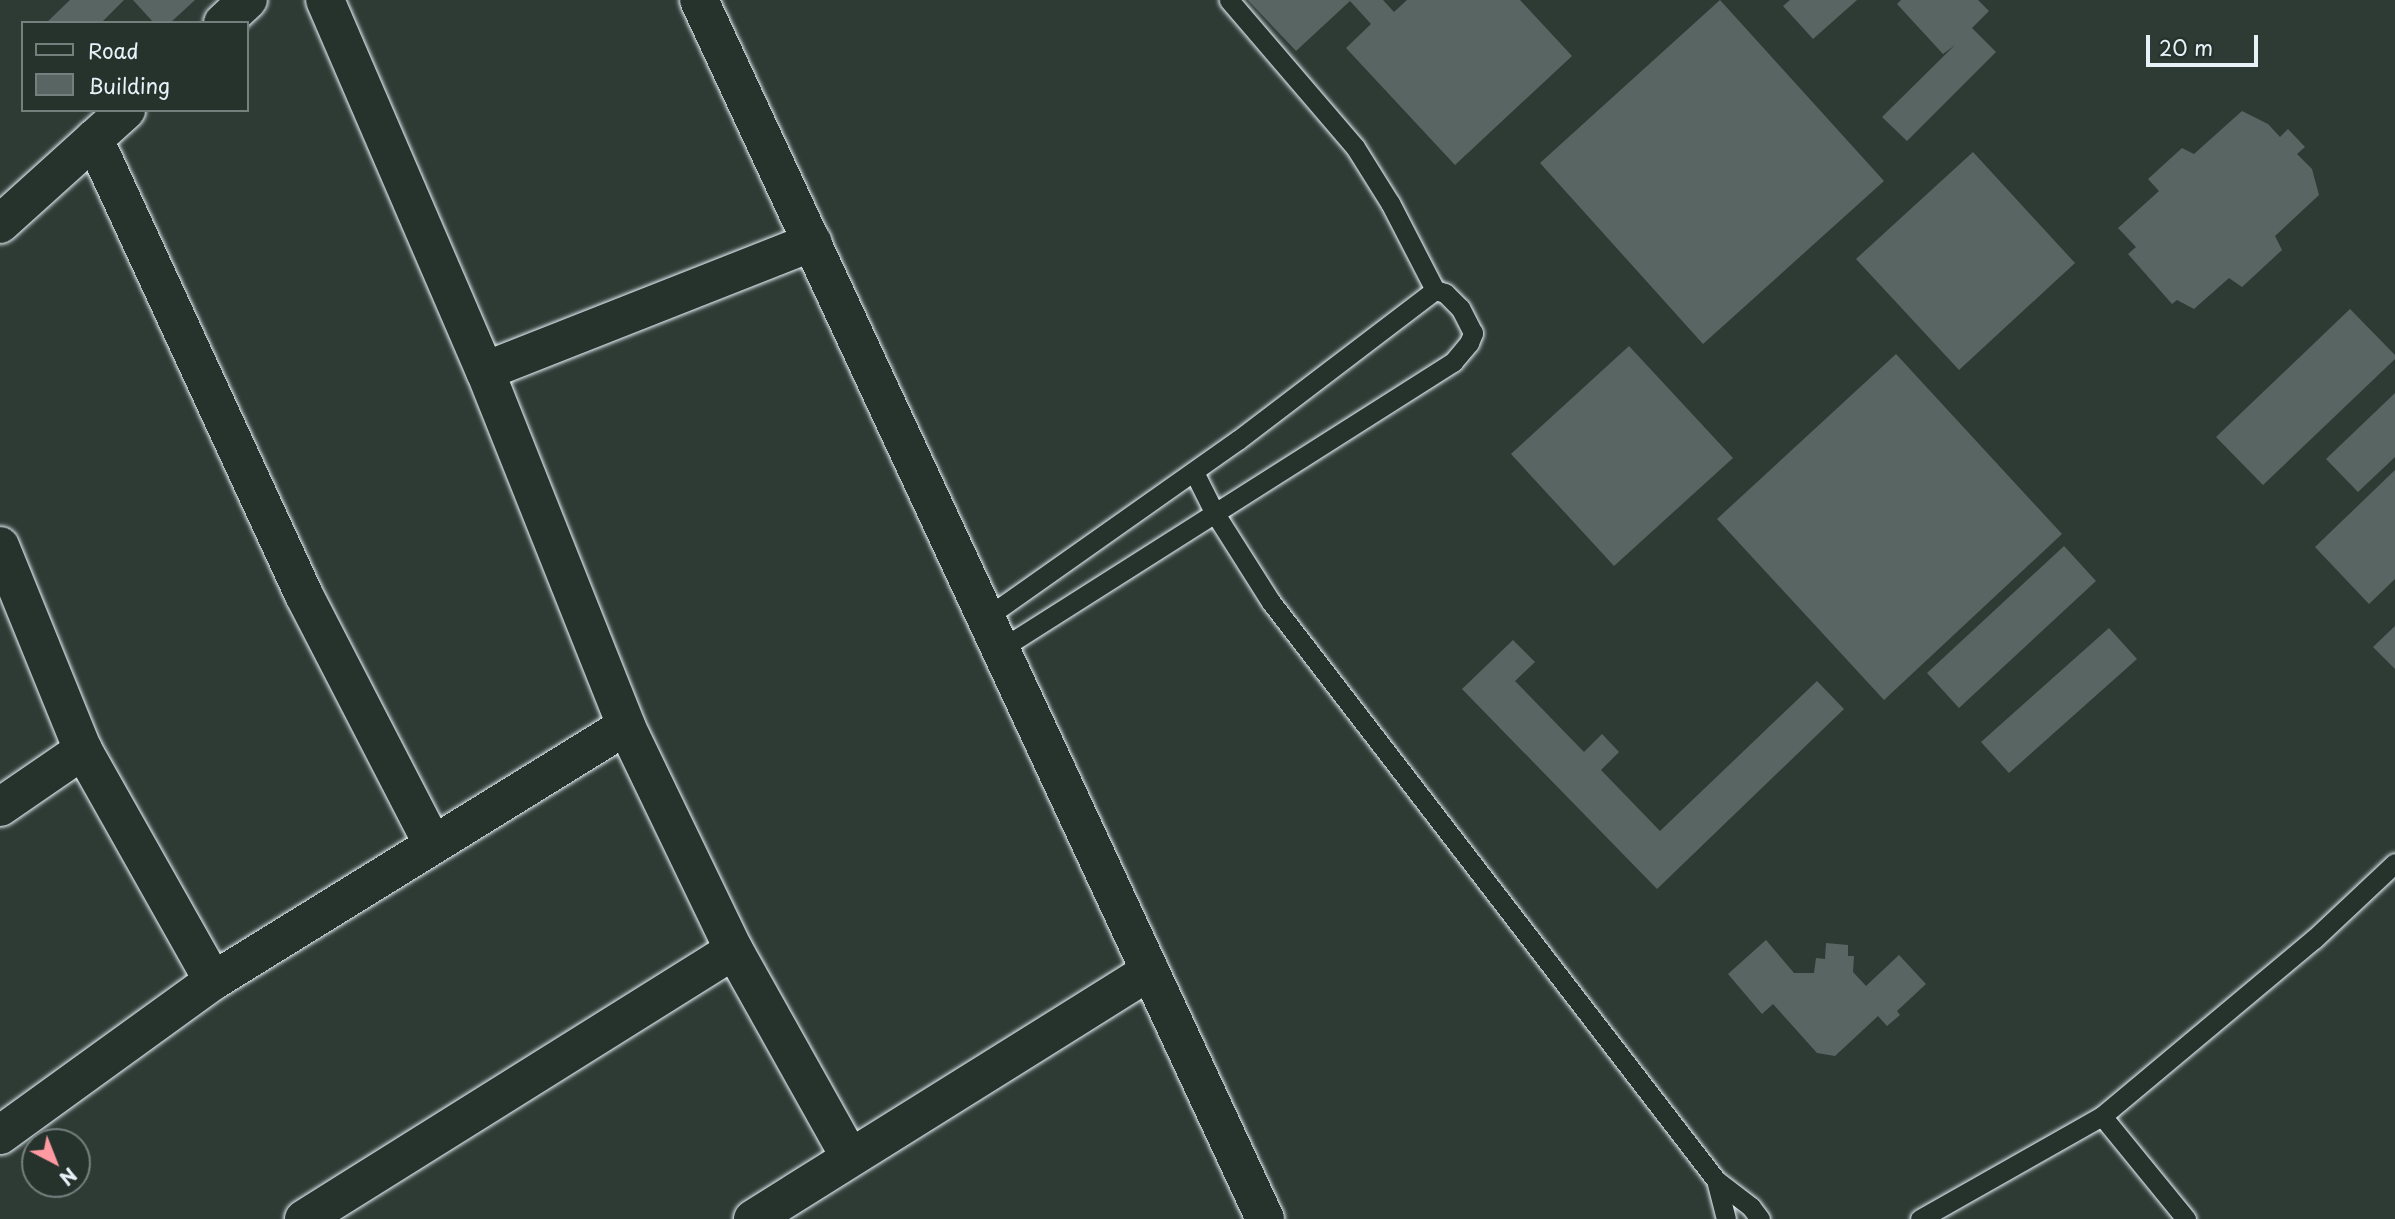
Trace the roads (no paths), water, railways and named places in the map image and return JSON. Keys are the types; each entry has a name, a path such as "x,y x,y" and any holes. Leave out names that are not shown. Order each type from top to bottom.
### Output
{"street":[{"path":"225,21 248,0"},
{"path":"325,0 485,371 626,726 734,950 849,1156"},
{"path":"699,0 1265,1219"},
{"path":"0,224 124,112"},
{"path":"94,139 304,596 433,845"},
{"path":"485,371 812,242"},
{"path":"0,546 83,750 213,981"},
{"path":"0,1135 213,981 626,726"},
{"path":"0,807 83,750"},
{"path":"304,1219 734,950"},
{"path":"753,1219 849,1156 1150,971"}],"lane":[{"path":"992,634 1214,512 1453,362 1469,343 1473,332 1460,308 1445,293 1435,290 1390,203 1354,147 1229,0"},
{"path":"992,634 1194,472 1435,290"},
{"path":"1194,472 1214,512 1271,602 1716,1180 1751,1208 1760,1219"},
{"path":"1920,1219 2102,1116 2314,939 2395,863"},
{"path":"2102,1116 2186,1219"},
{"path":"1716,1180 1726,1219"}]}
